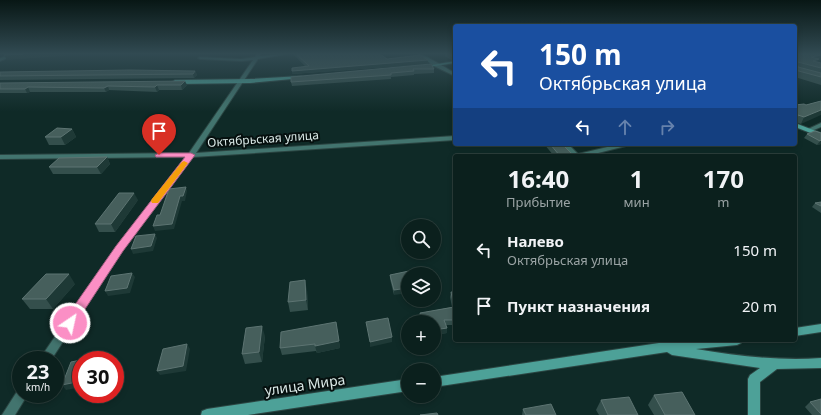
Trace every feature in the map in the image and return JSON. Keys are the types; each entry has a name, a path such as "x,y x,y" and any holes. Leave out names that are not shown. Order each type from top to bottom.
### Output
{"main road":[{"path":"168,82 240,81 305,76"},
{"path":"797,126 821,135"},
{"path":"797,332 821,328"},
{"path":"441,381 659,348 718,342"},
{"path":"659,348 774,365 805,365 821,363"},
{"path":"754,415 754,379 774,365"},
{"name":"улица Мира","path":"207,415 401,386"}],"street":[{"path":"51,351 120,248 191,155 245,73"},
{"path":"809,130 821,126"},
{"name":"Октябрьская улица","path":"0,157 191,155 453,138"},
{"path":"566,146 575,154"},
{"path":"586,154 620,146"},
{"path":"8,415 16,403"}],"building":[{"path":"0,73 193,73 193,74 0,76"},
{"path":"330,73 391,73 391,75 291,82 291,77"},
{"path":"808,73 821,73 821,77"},
{"path":"185,81 181,85 157,85 155,87 28,87 25,89 0,89 0,83"},
{"path":"821,101 821,110 804,117 798,115 797,119 797,105 806,105"},
{"path":"57,128 72,129 61,137 45,137"},
{"path":"815,131 821,133 820,141 807,134"},
{"path":"552,146 564,146 572,154 558,154"},
{"path":"107,157 97,167 49,167 59,158"},
{"path":"186,187 183,196 180,196 172,224 153,226 157,215 160,215 169,189"},
{"path":"119,193 134,193 111,224 95,224"},
{"path":"821,202 821,206 815,203"},
{"path":"155,234 151,246 131,249 136,236"},
{"path":"132,273 127,288 105,291 111,276"},
{"path":"401,273 401,289 394,290 390,275"},
{"path":"46,274 69,274 46,299 22,299"},
{"path":"305,280 306,300 288,302 290,282"},
{"path":"453,307 453,320 444,320 447,328 441,329 441,315 420,315 420,313"},
{"path":"388,318 392,337 370,342 366,322"},
{"path":"336,322 339,341 315,346 315,344 280,348 281,332"},
{"path":"262,326 259,352 242,354 246,328"},
{"path":"187,344 183,366 157,371 163,349"},
{"path":"71,362 72,383 64,385 64,380"},
{"path":"682,392 695,415 665,415 654,395"},
{"path":"629,397 638,415 608,415 601,400"},
{"path":"821,399 821,414 810,402"},
{"path":"551,404 556,415 526,415 523,409"},
{"path":"437,413 438,415 420,415"}],"slow traffic":[{"path":"155,201 184,163"}],"route":[{"path":"70,323 120,248 191,155 159,155"}]}
